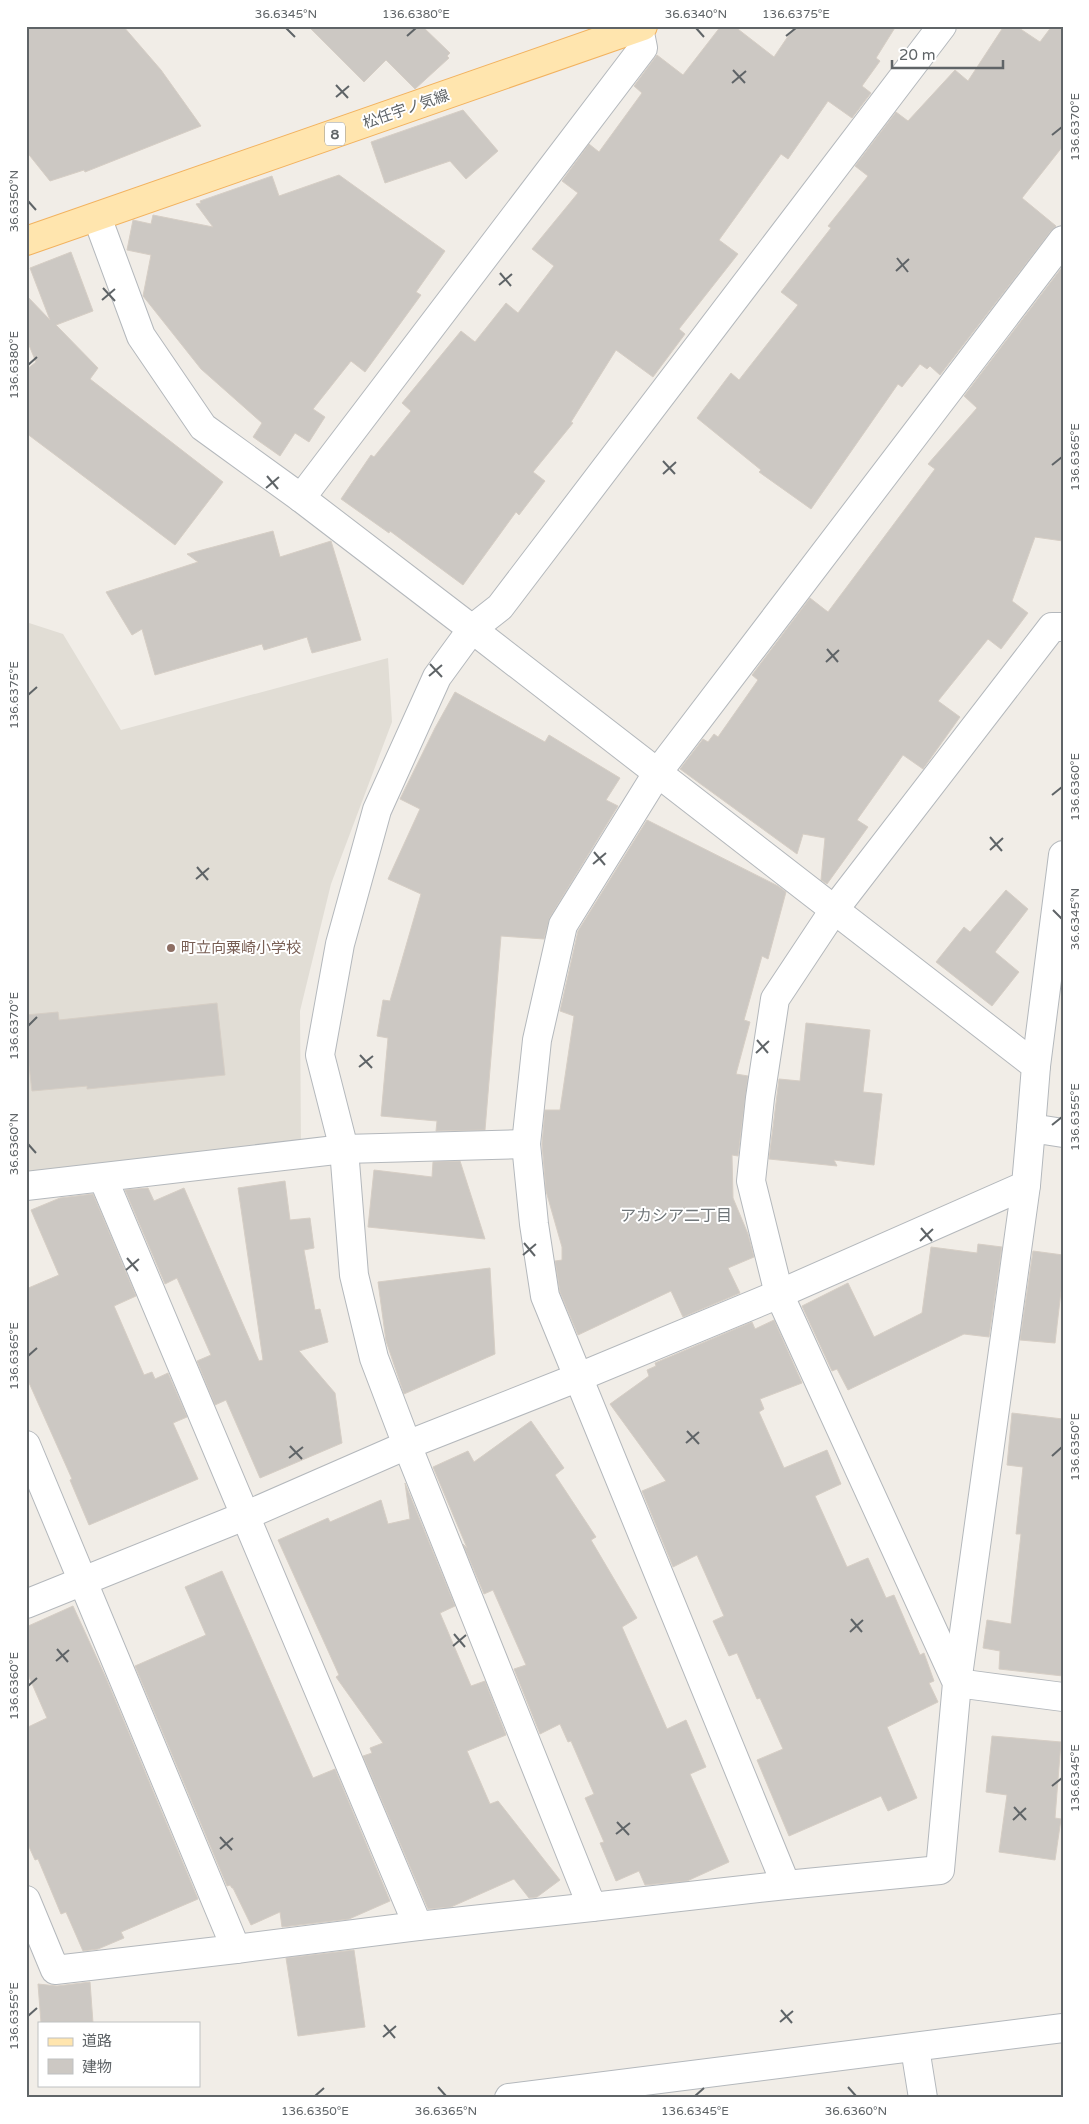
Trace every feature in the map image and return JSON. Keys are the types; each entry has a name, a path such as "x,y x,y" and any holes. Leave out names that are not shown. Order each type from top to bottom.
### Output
{"main road":[{"name":"松任宇ノ気線","path":"26,240 641,27"}],"street":[{"path":"592,1908 374,1358 354,1275 344,1149 320,1056 340,944 377,810 437,677 472,629 500,607 942,26"},
{"path":"301,498 643,48 641,27"},
{"path":"97,216 141,336 203,427 301,498 472,629 1036,1066"},
{"path":"786,1886 545,1296 534,1224 526,1144 536,1040 563,924 658,772 1063,240"},
{"path":"957,1683 778,1294 751,1181 760,1098 775,999 834,910 1052,627 1063,627"},
{"path":"26,1900 55,1970 418,1926 940,1870 957,1683 1026,1185 1036,1066 1063,855"},
{"path":"1031,1128 1063,1132"},
{"path":"26,1186 344,1149 526,1144"},
{"path":"103,1178 247,1515 418,1926"},
{"path":"26,1604 247,1515 407,1445 579,1377 778,1294 1026,1185"},
{"path":"26,1446 236,1949"},
{"path":"957,1683 1063,1697"},
{"path":"509,2098 1063,2028"},
{"path":"915,2048 923,2098"}],"shaded area":[{"name":"町立向粟崎小学校","path":"26,622 63,634 121,730 388,658 392,722 331,884 300,1011 301,1146 26,1174"}],"building":[{"path":"26,26 123,26 161,70 201,126 85,172 84,170 50,181 26,151"},
{"path":"308,26 422,26 450,53 447,56 449,58 415,89 386,60 364,82"},
{"path":"721,26 734,26 774,57 795,26 896,26 876,58 880,61 862,86 871,93 852,118 828,101 788,159 781,154 719,240 738,254 679,329 685,334 653,377 616,350 571,422 573,423 533,472 545,481 519,515 516,512 463,585 390,531 389,533 341,499 371,455 374,457 411,411 402,403 461,331 475,342 506,303 518,313 554,266 532,249 578,193 562,181 589,144 599,152 642,93 634,86 657,55 683,75"},
{"path":"1004,26 1016,26 1040,42 1052,26 1063,26 1063,146 1022,198 1056,226 940,375 930,366 927,369 920,364 902,387 898,384 811,509 759,472 761,470 697,418 731,373 739,380 798,305 781,292 831,228 828,226 868,176 855,166 896,112 908,121 955,70 968,81"},
{"path":"463,110 498,151 466,179 450,161 385,183 371,142"},
{"path":"339,175 445,251 416,292 421,295 365,372 351,361 313,409 325,417 309,442 295,433 280,456 253,437 262,423 201,369 143,296 151,255 127,250 133,220 151,224 153,215 213,227 196,204 201,203 200,201 272,176 279,196"},
{"path":"71,252 93,311 56,325 98,368 90,379 223,482 175,545 26,433 26,370 36,362 26,338 26,295 50,320 30,268"},
{"path":"1063,266 1063,541 1035,537 1012,601 1028,613 1001,649 988,639 938,701 960,717 923,769 903,755 857,820 868,827 827,884 821,880 825,838 803,834 797,854 680,769 703,739 708,742 714,734 718,737 758,680 752,675 810,598 828,612 935,469 928,464 977,408 964,396"},
{"path":"273,531 280,557 331,541 361,640 312,653 307,637 264,650 262,644 155,675 142,629 132,635 106,592 198,562 187,554"},
{"path":"455,692 545,742 549,735 620,778 606,800 618,806 550,917 544,939 501,936 485,1130 436,1131 437,1121 381,1116 388,1038 377,1036 383,1000 390,1001 421,894 388,879 420,809 400,799"},
{"path":"647,820 778,886 786,892 768,959 762,956 744,1020 750,1022 736,1074 748,1076 738,1156 732,1155 733,1198 748,1234 754,1257 728,1268 740,1293 683,1317 671,1291 578,1335 560,1292 555,1261 562,1260 562,1247 546,1191 542,1144 545,1110 560,1110 574,1016 560,1011 578,931"},
{"path":"1006,890 1028,909 995,952 1019,972 992,1006 936,962 964,927 970,932"},
{"path":"217,1003 225,1075 87,1089 87,1086 32,1091 26,1040 26,1015 58,1012 59,1020"},
{"path":"806,1023 870,1030 863,1092 882,1094 874,1165 834,1160 837,1166 769,1159 779,1079 800,1081"},
{"path":"460,1161 485,1239 368,1227 374,1170 432,1177 433,1162"},
{"path":"285,1181 290,1220 310,1218 314,1248 304,1250 315,1310 320,1309 328,1342 299,1351 335,1393 342,1443 260,1478 226,1400 215,1405 197,1361 211,1355 177,1278 165,1284 125,1190 148,1188 154,1201 184,1188 259,1361 263,1360 238,1188"},
{"path":"93,1194 136,1296 114,1306 144,1375 152,1372 155,1379 168,1373 187,1417 173,1423 198,1479 89,1525 70,1480 72,1479 26,1376 26,1289 59,1275 31,1210 60,1198"},
{"path":"978,1244 1002,1247 989,1337 964,1334 848,1390 837,1369 832,1371 802,1306 848,1283 874,1337 922,1313 931,1247 977,1253"},
{"path":"1033,1251 1063,1255 1063,1274 1055,1343 1020,1340"},
{"path":"490,1268 495,1354 404,1394 386,1341 378,1282"},
{"path":"774,1320 802,1383 760,1399 764,1409 759,1412 784,1468 827,1450 841,1484 815,1496 847,1567 868,1558 886,1598 894,1595 920,1655 924,1653 934,1681 929,1683 938,1702 887,1727 917,1798 888,1811 881,1796 789,1836 757,1760 783,1749 760,1698 757,1699 737,1653 729,1656 713,1621 724,1616 697,1555 673,1567 642,1491 666,1481 610,1404 649,1376 647,1370 656,1366 655,1363 752,1322 755,1329"},
{"path":"1012,1413 1063,1419 1063,1676 999,1669 1000,1651 983,1648 987,1620 1011,1624 1021,1534 1016,1534 1023,1467 1007,1465"},
{"path":"531,1421 564,1468 555,1475 596,1537 591,1540 637,1618 622,1627 667,1729 686,1720 706,1767 690,1774 729,1862 687,1881 645,1885 639,1871 616,1881 600,1843 604,1842 585,1798 594,1794 571,1741 568,1742 560,1724 540,1734 514,1669 526,1665 493,1590 484,1594 433,1467 468,1451 474,1462"},
{"path":"405,1483 455,1606 440,1613 471,1686 485,1681 506,1735 467,1751 490,1804 498,1801 560,1880 537,1897 529,1898 514,1879 451,1907 428,1909 363,1756 372,1753 370,1748 383,1743 336,1677 339,1675 278,1540 328,1518 330,1522 381,1500 388,1524 410,1519"},
{"path":"222,1571 313,1778 335,1769 390,1901 349,1919 282,1927 280,1912 251,1925 233,1888 230,1885 227,1886 135,1666 206,1635 185,1587"},
{"path":"73,1606 106,1678 198,1899 121,1932 124,1938 98,1949 83,1951 66,1912 61,1914 38,1859 35,1860 26,1840 26,1728 47,1718 26,1670 26,1627"},
{"path":"992,1736 1061,1742 1055,1818 1061,1819 1055,1860 999,1852 1007,1795 986,1792"},
{"path":"354,1950 365,2027 298,2036 286,1958"},
{"path":"90,1982 93,2022 41,2022 38,1984 57,1986"}],"place":[{"name":"町立向粟崎小学校","path":"171,948"}],"district":[{"name":"アカシア二丁目","path":"676,1215"}]}
